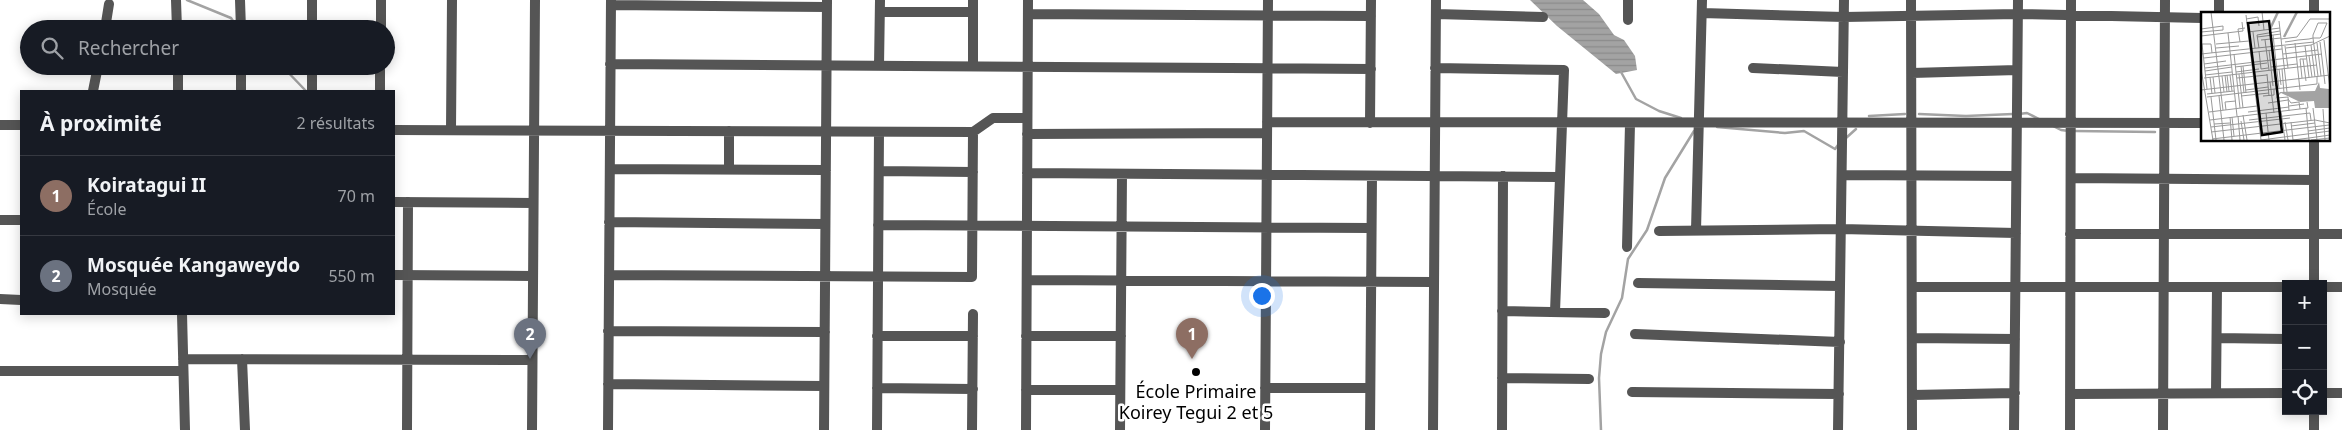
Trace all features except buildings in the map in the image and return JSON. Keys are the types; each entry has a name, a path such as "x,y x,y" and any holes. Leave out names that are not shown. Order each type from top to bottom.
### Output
{"street":[{"path":"176,0 177,20"},
{"path":"240,0 240,20"},
{"path":"312,0 312,20"},
{"path":"381,0 381,20"},
{"path":"452,0 452,130"},
{"path":"532,430 535,0"},
{"path":"880,0 880,66"},
{"path":"973,0 973,66"},
{"path":"1026,430 1028,0"},
{"path":"1265,430 1268,0"},
{"path":"1370,123 1371,0"},
{"path":"1433,430 1436,0"},
{"path":"1628,0 1628,20"},
{"path":"1696,230 1702,0"},
{"path":"1838,430 1844,0"},
{"path":"1911,0 1913,176 1912,430"},
{"path":"2014,430 2018,0"},
{"path":"2070,430 2071,0"},
{"path":"2163,430 2165,0"},
{"path":"608,430 611,3 827,3 824,430"},
{"path":"106,20 109,4"},
{"path":"880,12 973,12"},
{"path":"1702,13 1844,17 2018,14 2201,18"},
{"path":"1028,14 1371,16"},
{"path":"1436,14 1543,17"},
{"path":"610,64 1370,69"},
{"path":"1435,68 1564,70 1558,177 1555,312"},
{"path":"1753,68 1843,72"},
{"path":"1912,73 2017,70"},
{"path":"93,90 96,75"},
{"path":"178,75 178,90"},
{"path":"241,75 241,90"},
{"path":"312,75 312,90"},
{"path":"380,75 380,90"},
{"path":"395,130 973,132 993,118 1027,118"},
{"path":"1027,134 1435,122 1630,124 1842,122 2201,123"},
{"path":"1627,247 1630,124"},
{"path":"0,125 20,125"},
{"path":"729,131 729,169"},
{"path":"877,430 879,132"},
{"path":"609,275 972,277 973,132"},
{"path":"2314,141 2314,280"},
{"path":"610,169 826,170"},
{"path":"879,171 973,172"},
{"path":"1027,174 1558,177"},
{"path":"1120,430 1122,174"},
{"path":"1370,430 1372,176"},
{"path":"1502,430 1503,176"},
{"path":"1842,176 2016,176"},
{"path":"2071,178 2314,180"},
{"path":"395,202 534,202"},
{"path":"407,430 408,202"},
{"path":"0,220 20,220"},
{"path":"609,222 826,224"},
{"path":"878,225 1371,228"},
{"path":"1659,231 1841,229 2016,233"},
{"path":"2070,234 2342,234"},
{"path":"395,275 533,276"},
{"path":"1027,280 1434,282"},
{"path":"1638,283 1840,286"},
{"path":"1912,287 2282,287"},
{"path":"2216,393 2217,287"},
{"path":"2327,287 2342,287"},
{"path":"0,299 20,300"},
{"path":"1502,311 1605,313"},
{"path":"972,430 973,314"},
{"path":"182,315 184,430"},
{"path":"608,331 825,332"},
{"path":"1635,334 1840,342"},
{"path":"877,336 973,336"},
{"path":"1026,336 1121,336"},
{"path":"1912,338 2015,339"},
{"path":"2217,338 2282,339"},
{"path":"183,359 532,360"},
{"path":"242,359 246,430"},
{"path":"0,372 183,371"},
{"path":"1502,378 1590,379"},
{"path":"608,384 824,386"},
{"path":"877,388 973,388"},
{"path":"1265,388 1370,388"},
{"path":"1026,390 1120,390"},
{"path":"1632,392 1839,394"},
{"path":"1912,395 2015,393"},
{"path":"2070,394 2282,393"},
{"path":"2327,393 2342,393"},
{"path":"2314,415 2314,430"}],"shaded area":[{"path":"1530,0 1583,0 1599,14 1614,35 1624,40 1635,56 1637,70 1616,74 1557,26"}],"waterway":[{"path":"187,0 232,20"},
{"path":"1621,72 1636,99 1659,111 1681,118"},
{"path":"291,75 305,90"},
{"path":"2019,114 2027,113 2039,119"},
{"path":"1869,116 1905,114"},
{"path":"1919,114 1966,116 2013,114"},
{"path":"2053,126 2069,131"},
{"path":"1717,127 1785,133 1804,131 1835,149 1838,145"},
{"path":"1846,138 1856,129"},
{"path":"1601,430 1599,378 1601,354 1606,332 1622,298 1628,259 1647,230 1665,178 1694,131"},
{"path":"2075,131 2155,132"}],"place":[{"name":"Mosquée Kangaweydo","path":"530,359"},
{"name":"Koiratagui II","path":"1192,359"},
{"name":"École Primaire Koirey Tegui 2 et 5","path":"1196,372"}]}
